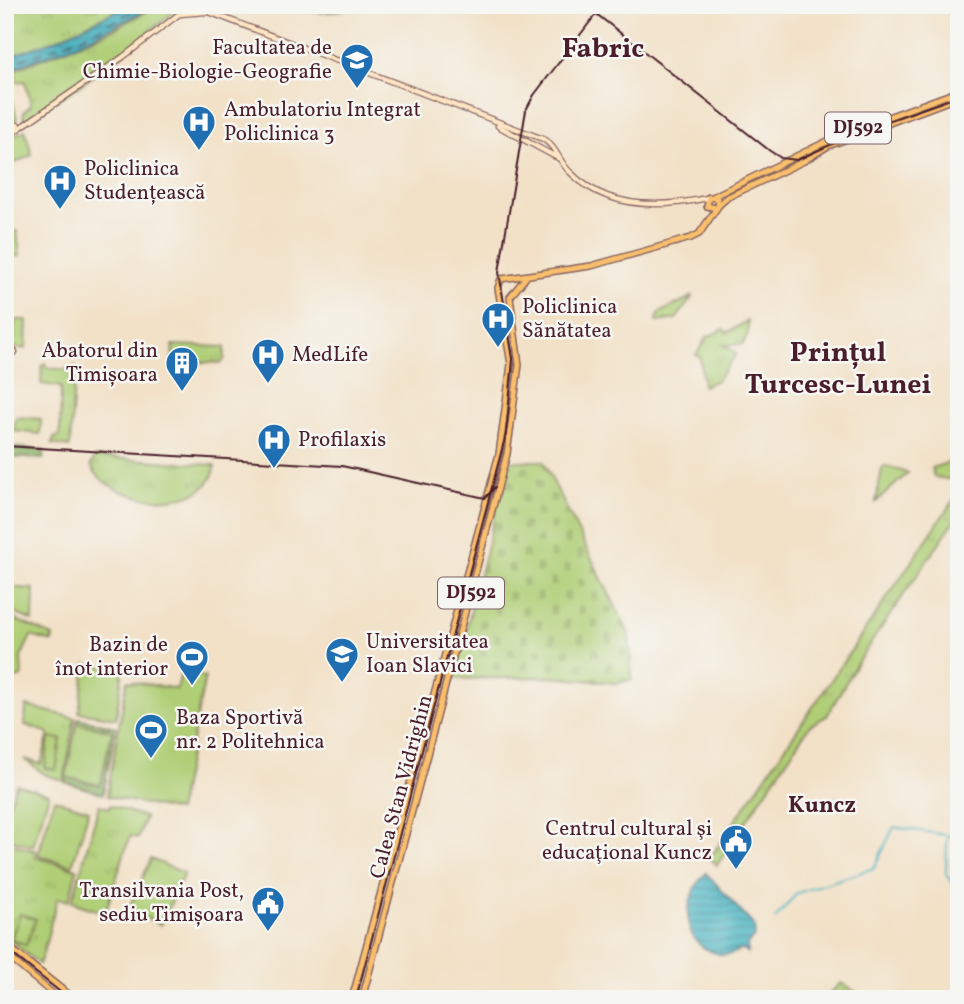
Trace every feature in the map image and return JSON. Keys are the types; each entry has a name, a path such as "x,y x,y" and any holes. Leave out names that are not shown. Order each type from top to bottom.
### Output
{"main road":[{"path":"5,138 65,99 179,15 199,6 485,119 558,158 582,182 622,200 656,204 711,197"},
{"path":"179,15 214,12"},
{"name":"DJ592","path":"711,197 749,182 781,163 849,131 959,91"},
{"name":"DJ592","path":"527,276 591,266 691,238 699,234 728,197 790,168 828,146 959,97"},
{"path":"485,119 549,142 558,158"},
{"path":"5,127 23,125"},
{"path":"5,133 23,125"},
{"path":"709,218 707,207 711,197"},
{"path":"711,197 718,207"},
{"path":"696,201 707,207 718,207"},
{"name":"Calea Stan Vidrighin","path":"352,999 502,437 511,364 498,288 501,279 527,276"},
{"name":"Calea Stan Vidrighin","path":"362,999 511,432 518,373 509,305 512,292 527,276"},
{"path":"5,280 8,320 6,341 15,352"},
{"path":"5,944 74,999"},
{"path":"5,954 59,999"}],"green space":[{"path":"5,5 129,5 53,41 5,58"},
{"path":"159,5 183,5 83,84 26,119 23,117 31,105 25,81 17,82 14,70 108,32"},
{"path":"283,5 354,5 337,11 318,12"},
{"path":"5,73 17,120 5,125"},
{"path":"25,130 32,155 15,163 5,140"},
{"path":"17,231 20,256 5,257 5,232"},
{"path":"693,296 676,319 657,322 659,313"},
{"path":"15,320 27,320 26,349 13,347"},
{"path":"748,321 748,334 743,344 723,345 737,353 717,380 703,386 700,357 696,355 707,337 724,329 726,333"},
{"path":"173,345 225,347 224,360 221,363 172,361"},
{"path":"45,363 47,368 72,370 75,365 70,447 52,444 54,438 60,436 61,387 41,384 42,366"},
{"path":"16,417 41,419 40,434 14,431"},
{"path":"6,447 44,450 43,459 10,457"},
{"path":"95,457 215,465 209,481 196,492 178,498 158,499 136,496 101,479 91,465"},
{"path":"959,459 959,475 955,480 934,477 932,468"},
{"path":"508,461 543,461 629,634 632,680 617,683 549,677 454,679"},
{"path":"885,466 908,473 876,502 882,468"},
{"path":"959,492 959,514 855,666 827,716 810,725 717,865 710,858"},
{"path":"5,587 34,589 33,621 5,609"},
{"path":"5,615 53,636 52,642 31,636 21,657 22,676 15,678 5,667"},
{"path":"86,664 123,669 116,718 79,712"},
{"name":"Baza Sportivă nr. 2 Politehnica","path":"181,673 205,677 178,811 107,796 127,681 177,689"},
{"path":"26,706 75,718 64,781 46,775 24,759 41,764 49,733 25,725"},
{"path":"78,718 116,727 103,794 65,782 66,777 100,785 112,731 77,723"},
{"path":"77,723 112,731 100,785 66,777"},
{"path":"49,737 61,739 56,770 45,768"},
{"path":"16,784 49,794 33,846 5,838 5,819"},
{"path":"54,799 89,810 72,866 38,855"},
{"path":"99,805 109,808 110,805 145,817 138,838 130,836 105,913 72,902"},
{"path":"5,842 36,851 35,857 77,869 69,901 58,898 39,964 5,936"},
{"path":"151,859 184,873 161,925 128,910"},
{"path":"20,914 36,919 26,945 11,939"},
{"path":"841,983 868,999 823,999"}],"water":[{"path":"129,5 157,5 75,45 5,71 5,58 53,41"},
{"path":"706,873 754,926 755,935 747,945 748,953 742,949 730,954 714,953 700,945 693,936 689,926 690,904 693,892"}],"waterway":[{"path":"775,919 797,893 874,868 894,827 959,837"},
{"path":"947,836 946,875 959,889"}],"ferry route":[{"path":"5,66 82,37 146,5"},
{"path":"945,5 959,34"}],"tram line":[{"path":"585,5 781,158 797,160 865,129 959,96"},
{"path":"356,999 506,434 513,359 499,272 526,110 534,95 603,5"},
{"path":"5,446 342,466 485,498 495,487"},
{"path":"5,948 69,999"}],"place":[{"name":"Facultatea de Chimie-Biologie-Geografie","path":"357,90"},
{"name":"Ambulatoriu Integrat Policlinica 3","path":"199,152"},
{"name":"Policlinica Studențească","path":"60,211"},
{"name":"Policlinica Sănătatea","path":"498,349"},
{"name":"MedLife","path":"268,385"},
{"name":"Abatorul din Timișoara","path":"182,393"},
{"name":"Profilaxis","path":"274,470"},
{"name":"Universitatea Ioan Slavici","path":"342,684"},
{"name":"Bazin de înot interior","path":"192,687"},
{"name":"Baza Sportivă nr. 2 Politehnica","path":"151,760"},
{"name":"Centrul cultural şi educaţional Kuncz","path":"736,871"},
{"name":"Transilvania Post, sediu Timișoara","path":"268,933"}],"district":[{"name":"Fabric","path":"603,49"},
{"name":"Prințul Turcesc-Lunei","path":"838,369"},
{"name":"Kuncz","path":"822,806"}]}
